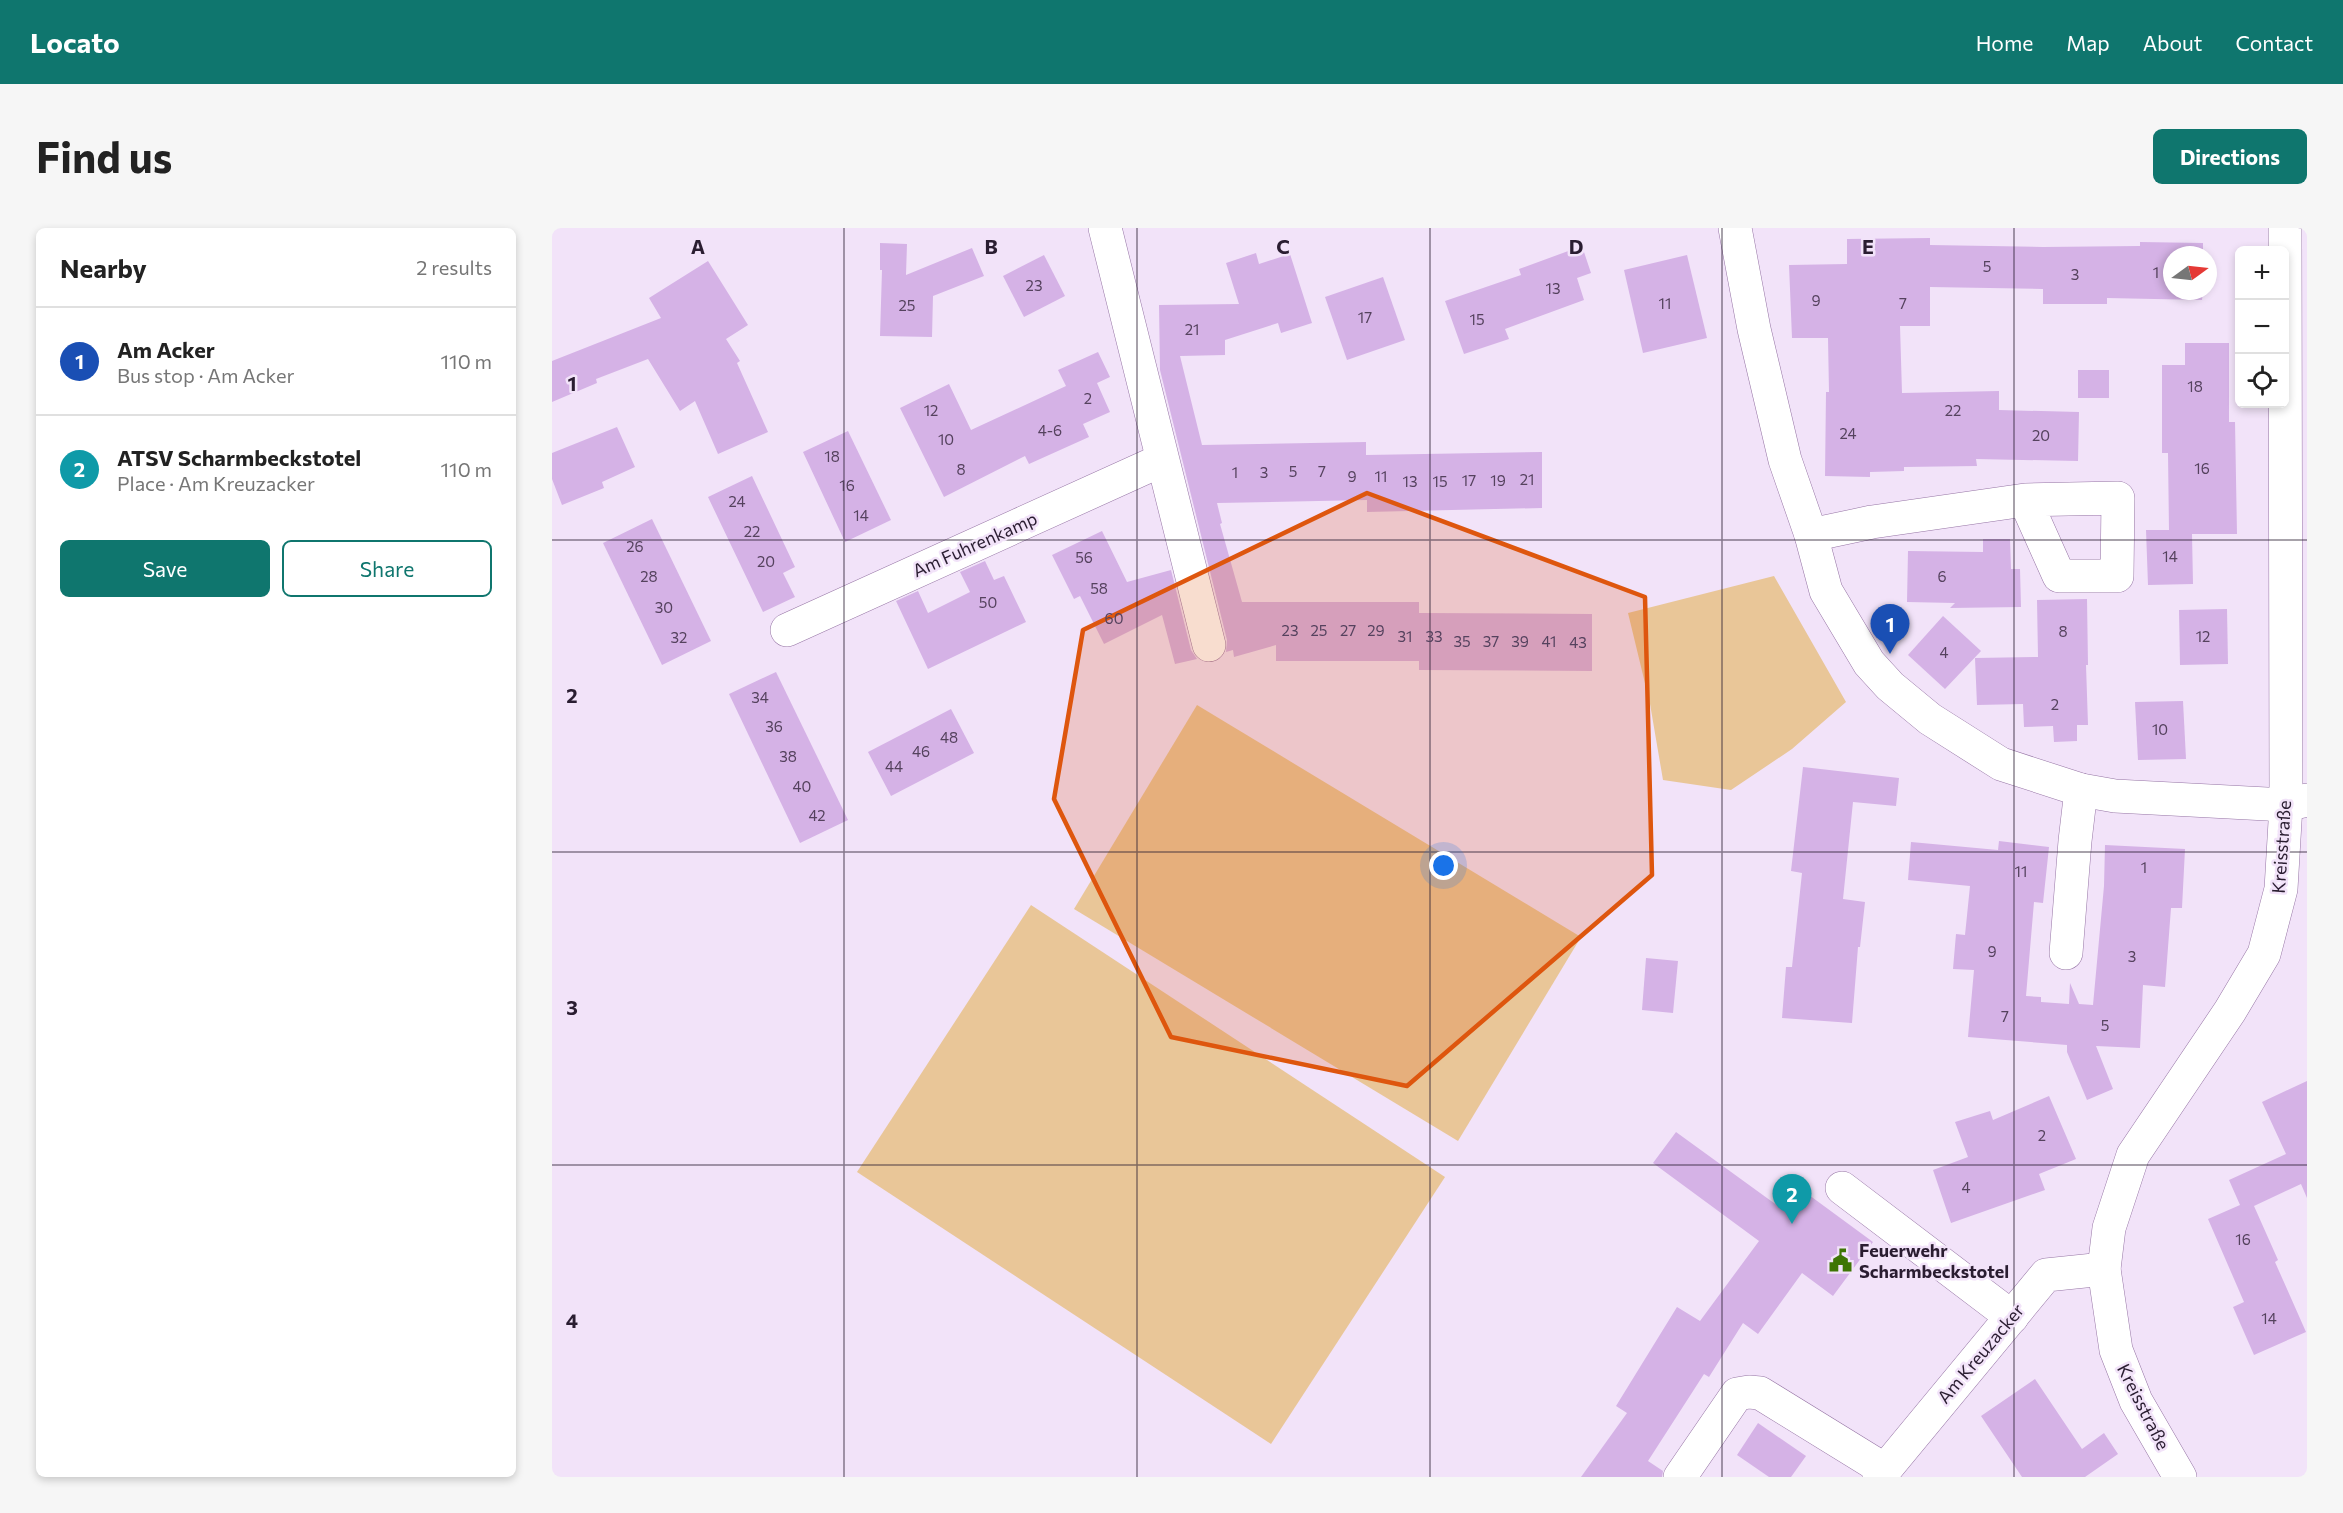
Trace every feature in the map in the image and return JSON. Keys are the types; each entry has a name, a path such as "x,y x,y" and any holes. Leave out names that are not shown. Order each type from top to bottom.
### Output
{"street":[{"path":"1105,228 1209,645"},
{"path":"1735,228 1754,329 1785,460 1811,535 1826,591 1869,663 1890,686 1930,719 2001,764 2081,790 2115,796 2297,802"},
{"name":"Kreisstraße","path":"2180,1477 2136,1401 2116,1350 2104,1269 2109,1228 2133,1155 2230,1011 2264,954 2281,889 2297,802 2285,228"},
{"name":"Am Fuhrenkamp","path":"787,630 1162,460"},
{"path":"1811,535 1872,522 2025,500"},
{"path":"2066,953 2074,841 2081,790"},
{"path":"1842,1188 2012,1317"},
{"name":"Am Kreuzacker","path":"1882,1473 2046,1275 2104,1269"},
{"path":"1680,1477 1737,1394 1749,1392 1760,1393 1882,1473"}],"highlighted area":[{"path":"1367,493 1645,597 1652,875 1407,1086 1171,1037 1054,799 1083,630"}],"shaded area":[{"path":"1774,576 1846,702 1792,749 1731,790 1663,780 1650,704 1628,613"},
{"path":"1197,705 1581,937 1458,1141 1074,909"},
{"path":"1031,905 1445,1177 1271,1444 857,1172"}],"building":[{"path":"1930,238 1930,245 2140,246 2140,242 2203,243 2203,246 2163,246 2163,299 2107,298 2107,304 2043,304 2043,289 1930,287 1930,326 1900,326 1902,393 1999,391 1999,410 2079,412 2078,461 1976,459 1977,466 1904,467 1904,471 1870,472 1870,477 1825,476 1826,392 1829,392 1828,338 1792,338 1789,265 1847,264 1847,239"},
{"path":"880,243 907,244 906,275 972,248 984,276 933,296 932,337 880,336 882,270 880,270"},
{"path":"1582,246 1591,273 1577,278 1584,300 1505,329 1509,339 1464,354 1445,301 1521,275 1519,269"},
{"path":"1256,253 1259,264 1290,254 1312,323 1281,333 1278,323 1225,340 1225,355 1180,356 1202,445 1366,442 1366,455 1542,452 1542,508 1367,512 1367,500 1217,503 1222,523 1220,524 1242,602 1419,602 1419,613 1592,614 1592,671 1419,670 1419,661 1276,661 1276,645 1234,657 1233,650 1226,652 1227,640 1160,370 1159,305 1239,304 1226,263"},
{"path":"1044,255 1065,296 1024,317 1003,276"},
{"path":"1687,255 1707,338 1643,353 1624,270"},
{"path":"708,261 748,325 726,339 740,361 737,363 768,432 718,454 695,401 680,411 648,359 596,379 597,383 552,402 552,361 661,318 649,298"},
{"path":"1383,277 1405,340 1347,360 1325,297"},
{"path":"2185,343 2229,343 2229,422 2235,422 2237,534 2192,534 2193,584 2148,585 2146,530 2169,530 2168,453 2162,453 2162,365 2185,365"},
{"path":"1098,352 1110,377 1097,383 1110,412 1083,424 1089,437 1029,464 1025,456 944,497 900,408 949,384 971,430 1066,386 1058,370"},
{"path":"2078,370 2109,370 2109,398 2078,398"},
{"path":"617,427 635,467 602,482 604,488 562,505 552,479 552,453"},
{"path":"848,431 891,520 845,542 803,452"},
{"path":"752,476 795,567 783,573 795,597 763,612 708,497"},
{"path":"652,519 711,641 662,665 603,543"},
{"path":"1102,531 1127,582 1171,570 1191,650 1197,659 1175,664 1162,615 1104,644 1080,596 1074,599 1052,555"},
{"path":"1983,539 2010,539 2011,569 2020,569 2021,607 1950,608 1955,603 1907,602 1908,551 1983,552"},
{"path":"985,561 994,580 1004,576 1026,622 928,669 896,601 918,591 928,613 970,592 960,572"},
{"path":"2087,599 2088,725 2077,725 2077,741 2054,742 2053,726 2024,727 2023,704 1977,705 1975,658 2038,657 2037,600"},
{"path":"2227,609 2228,664 2180,665 2179,610"},
{"path":"1943,616 1981,651 1945,689 1908,655"},
{"path":"776,672 848,820 800,843 729,694"},
{"path":"2183,701 2186,759 2138,760 2135,702"},
{"path":"951,709 974,753 891,796 868,752"},
{"path":"1803,767 1899,778 1896,806 1853,802 1843,899 1865,902 1860,947 1858,947 1852,1023 1782,1018 1786,967 1792,967 1802,873 1791,871"},
{"path":"1999,841 2049,847 2043,903 2034,902 2026,996 2041,997 2041,1002 2069,1004 2070,983 2079,1004 2093,1005 2104,886 2105,845 2185,849 2182,908 2171,908 2165,987 2143,985 2140,1048 2096,1046 2113,1089 2087,1100 2067,1052 2067,1045 1968,1037 1974,970 1953,969 1956,934 1965,935 1970,886 1908,880 1911,842 1998,850"},
{"path":"1646,958 1678,961 1673,1013 1642,1010"},
{"path":"2307,1081 2307,1198 2301,1184 2254,1206 2278,1260 2275,1262 2306,1332 2254,1355 2233,1307 2244,1302 2208,1219 2240,1205 2229,1180 2286,1154 2262,1102"},
{"path":"2049,1096 2076,1159 2039,1174 2045,1190 1951,1223 1933,1170 1968,1157 1955,1122 1990,1111 1993,1120"},
{"path":"1676,1132 1778,1206 1794,1184 1873,1242 1833,1296 1802,1273 1758,1334 1743,1323 1709,1377 1704,1374 1648,1461 1663,1471 1662,1477 1581,1477 1627,1413 1616,1406 1677,1307 1700,1321 1759,1241 1653,1163"},
{"path":"2035,1379 2082,1449 2104,1433 2118,1454 2085,1477 2022,1477 1981,1416"},
{"path":"1758,1423 1806,1456 1791,1477 1769,1477 1737,1455"}],"place":[{"name":"Am Acker","path":"1890,654"},
{"name":"ATSV Scharmbeckstotel","path":"1792,1224"},
{"name":"Feuerwehr Scharmbeckstotel","path":"1841,1261"}]}
